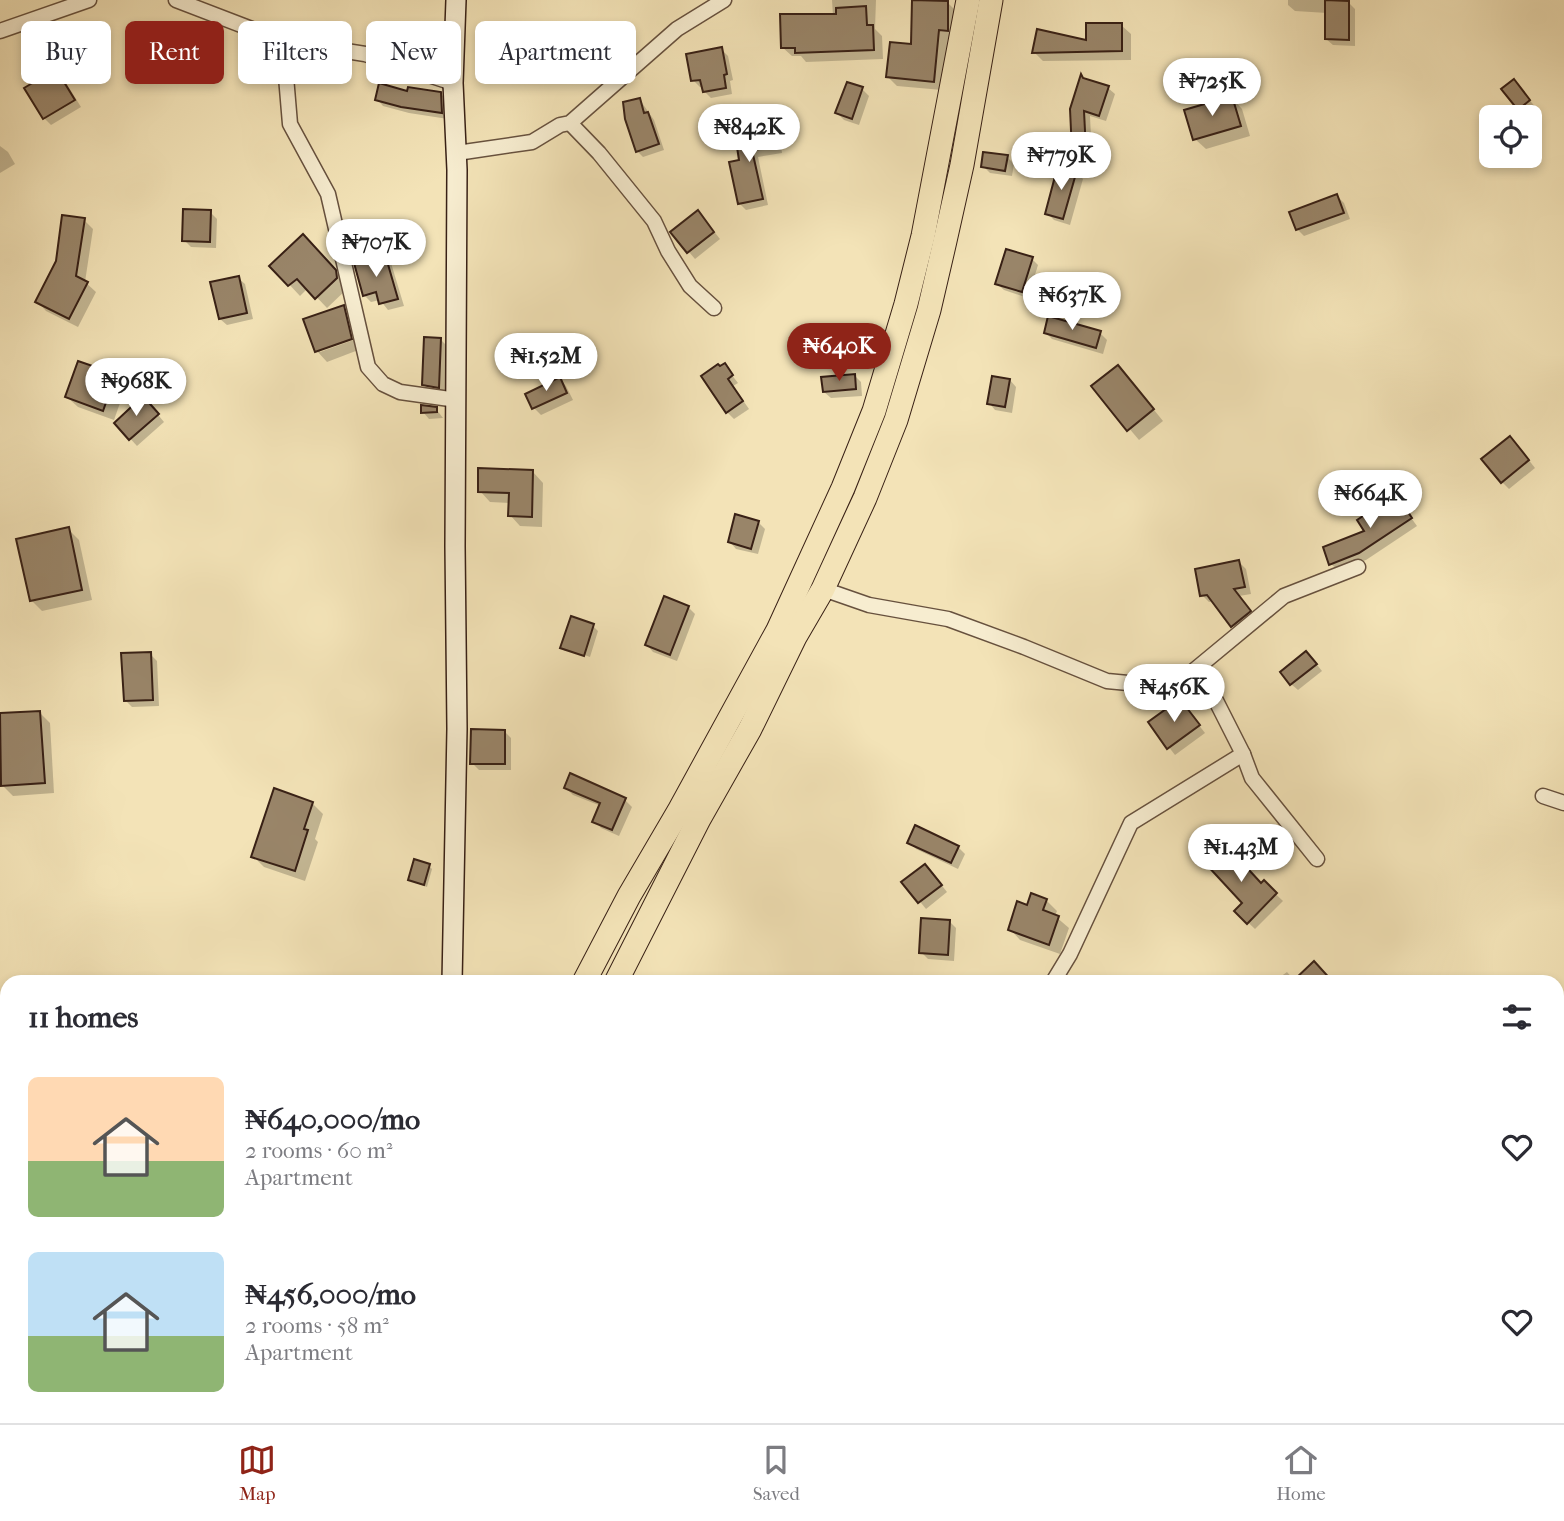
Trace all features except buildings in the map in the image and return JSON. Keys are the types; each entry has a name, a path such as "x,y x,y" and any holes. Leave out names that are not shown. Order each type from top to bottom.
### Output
{"main road":[{"path":"455,21 456,0"},
{"path":"588,975 778,630 843,488 874,411 923,236 968,0"},
{"path":"620,975 699,819 750,729 795,637 823,589 865,498 896,420 929,310 962,165 991,0"},
{"path":"452,975 457,729 457,153 453,84"}],"street":[{"path":"0,31 89,0"},
{"path":"176,0 238,24"},
{"path":"457,153 532,142 570,122 677,29 724,0"},
{"path":"287,84 290,124 328,194 368,367 383,384 400,392 457,400"},
{"path":"570,122 654,221 668,251 690,286 714,308"},
{"path":"823,589 869,605 948,618 1107,681 1149,685 1191,673 1284,596 1358,568"},
{"path":"1191,673 1207,684 1244,754 1252,778 1317,859"},
{"path":"1057,975 1070,954 1131,823 1244,754"},
{"path":"1543,796 1564,803"}]}
